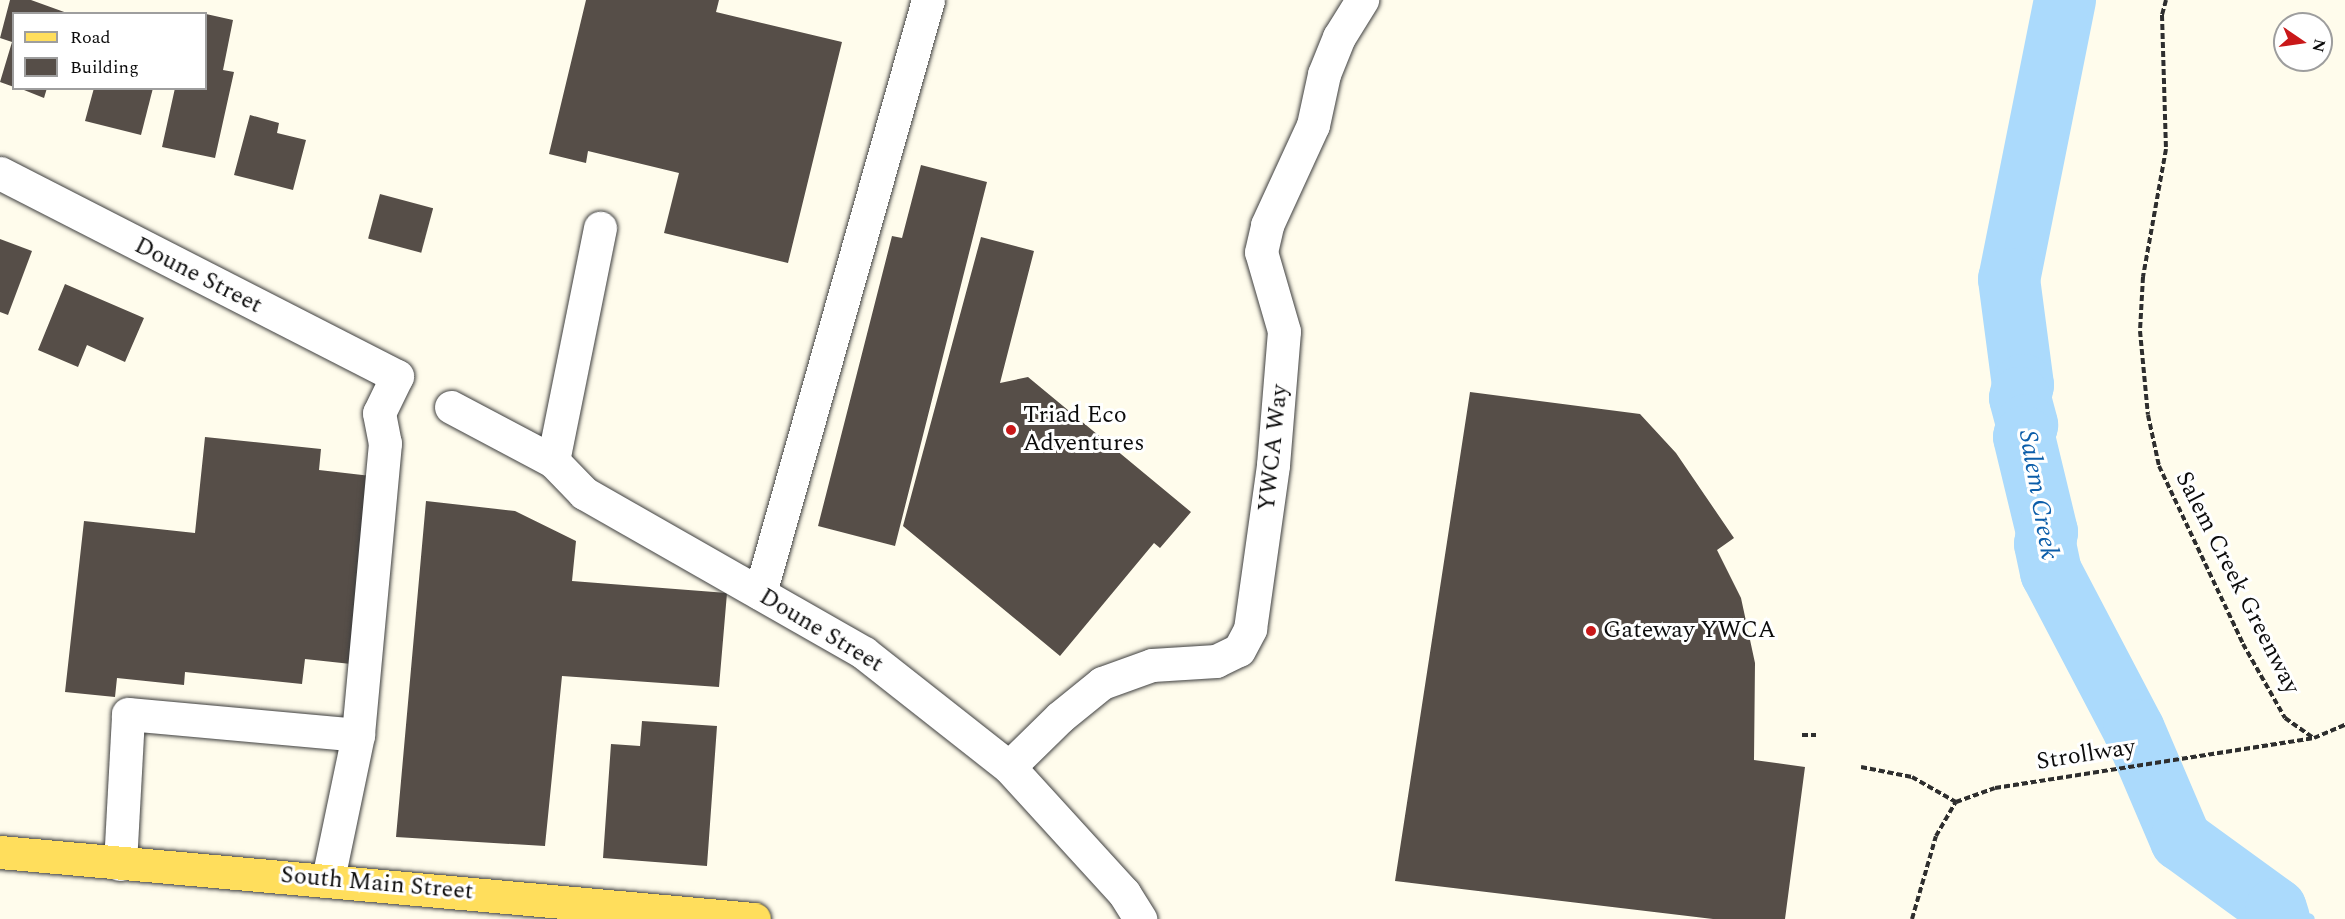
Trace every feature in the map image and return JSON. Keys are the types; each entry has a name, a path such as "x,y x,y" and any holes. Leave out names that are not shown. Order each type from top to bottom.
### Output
{"main road":[{"name":"South Main Street","path":"0,852 120,864 328,879 754,919"}],"street":[{"path":"760,593 928,0"},
{"name":"YWCA Way","path":"1009,767 1060,717 1102,683 1152,665 1216,661 1239,650 1250,629 1273,465 1284,331 1261,252 1267,225 1313,125 1328,65 1362,0"},
{"name":"Doune Street","path":"0,173 397,376 379,413 385,443 358,735"},
{"path":"553,461 600,228"},
{"name":"Doune Street","path":"451,407 553,461 584,493 864,653 1009,767 1124,893 1140,919"},
{"path":"120,864 128,714 358,735 328,879"}],"path":[{"name":"Salem Creek Greenway","path":"2166,0 2162,15 2166,149 2143,277 2140,331 2148,415 2159,466 2244,644 2285,718 2314,738"},
{"name":"Strollway","path":"1956,802 1995,788 2314,738 2345,725"},
{"path":"1802,735 1816,735"},
{"path":"1862,767 1912,777 1956,802 1936,836 1912,919"}],"building":[{"path":"10,0 31,0 64,12 12,12 12,42 0,38"},
{"path":"586,0 719,0 716,12 842,42 788,263 664,233 679,173 588,151 586,163 549,154"},
{"path":"207,14 233,20 223,70 234,72 215,158 162,147 175,90 207,90"},
{"path":"12,42 12,86 0,82"},
{"path":"24,90 46,90 44,98"},
{"path":"93,90 152,90 141,135 85,121"},
{"path":"250,115 279,123 277,133 306,140 293,190 234,175"},
{"path":"921,165 987,182 895,546 818,526 892,236 902,238"},
{"path":"380,194 433,208 421,253 368,238"},
{"name":"Triad Eco Adventures","path":"981,237 1034,251 1000,383 1028,377 1191,512 1160,548 1154,543 1060,656 903,526"},
{"path":"0,239 32,251 8,315 0,312"},
{"path":"65,284 144,318 125,362 87,345 78,367 38,350"},
{"name":"Gateway YWCA","path":"1470,392 1640,414 1676,453 1734,538 1717,550 1741,598 1755,663 1754,760 1805,767 1785,919 1713,919 1395,881"},
{"path":"205,437 321,449 319,470 371,476 351,664 305,659 302,684 185,672 184,685 117,678 115,697 65,692 84,521 195,533"},
{"path":"426,501 515,511 576,541 572,581 727,593 719,687 562,676 545,846 396,837"},
{"path":"642,721 717,726 707,866 603,858 611,744 640,746"}],"waterway":[{"name":"Salem Creek","path":"2065,0 2009,279 2023,385 2020,398 2027,425 2024,437 2047,532 2045,544 2051,572 2134,730 2181,840 2276,909 2279,919"},
{"path":"2276,909 2310,919"}],"place":[{"name":"Triad Eco Adventures","path":"1011,430"},
{"name":"Gateway YWCA","path":"1591,631"}]}
